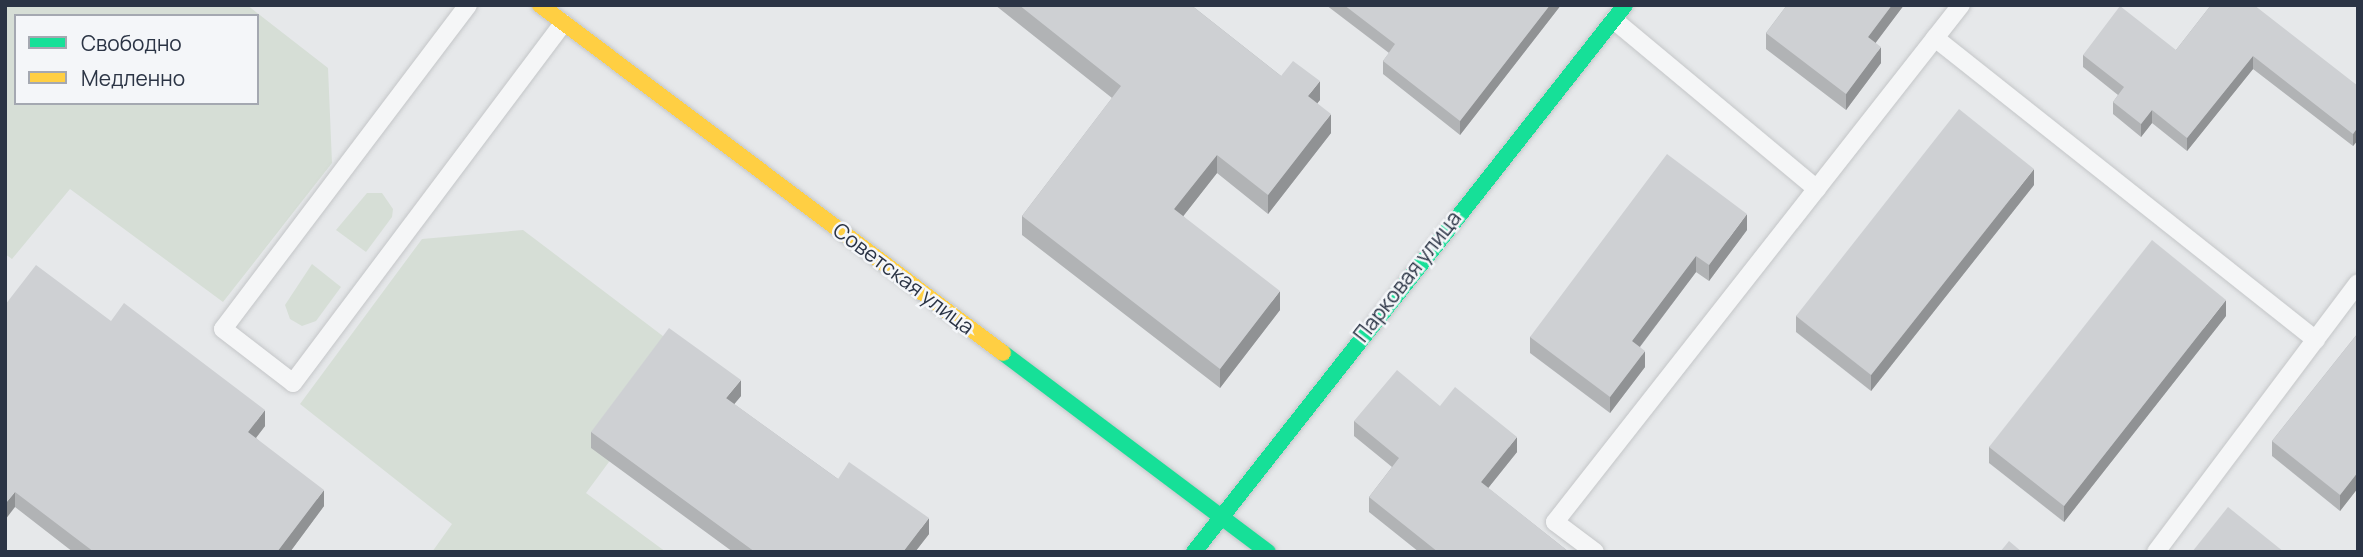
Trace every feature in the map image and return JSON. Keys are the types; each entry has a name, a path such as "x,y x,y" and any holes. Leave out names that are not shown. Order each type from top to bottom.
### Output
{"street":[{"name":"Советская улица","path":"540,5 1268,552"},
{"name":"Парковая улица","path":"1194,552 1626,5"}],"lane":[{"path":"468,5 223,330 293,383 563,23"},
{"path":"1595,552 1555,522 1961,5"},
{"path":"1614,20 1817,188"},
{"path":"1935,38 2316,340"},
{"path":"2156,552 2358,284"}],"shaded area":[{"path":"5,5 247,5 259,14 14,14 14,105 259,105 259,14 328,68 332,163 223,302 70,189 12,259 5,254"},
{"path":"367,193 382,193 393,209 392,217 366,252 336,230"},
{"path":"523,230 688,355 586,493 666,552 432,552 452,524 300,404 422,239"},
{"path":"312,264 341,287 316,321 302,326 290,319 285,305"}],"building":[{"path":"1019,5 1191,5 1281,76 1293,61 1320,81 1308,96 1331,114 1268,195 1217,155 1174,209 1280,291 1220,369 1022,216 1121,86"},
{"path":"1344,5 1550,5 1460,121 1383,61 1395,44"},
{"path":"1787,5 1892,5 1868,37 1881,47 1846,94 1766,33"},
{"path":"2211,5 2254,5 2358,86 2358,127 2353,134 2253,56 2187,138 2152,110 2141,124 2113,102 2124,87 2083,55 2120,6 2176,50"},
{"path":"1959,109 2034,169 1871,375 1796,316"},
{"path":"1667,154 1747,214 1709,265 1696,256 1632,341 1645,351 1610,397 1530,337"},
{"path":"2152,240 2226,300 2064,506 1989,447"},
{"path":"36,265 111,321 124,303 265,410 248,432 324,490 277,552 94,552 15,492 5,504 5,305"},
{"path":"669,328 741,380 726,398 838,479 849,462 929,518 903,552 755,552 591,432"},
{"path":"2358,333 2358,472 2340,495 2272,441"},
{"path":"1397,370 1440,406 1455,387 1517,437 1481,482 1569,552 1438,552 1369,497 1399,458 1354,421"},
{"path":"2228,507 2284,552 2192,552"},
{"path":"2009,541 2022,552 2000,552"}],"traffic: fast":[{"path":"1194,552 1625,5"},
{"path":"1003,353 1268,552"}],"traffic: slow":[{"path":"540,5 1003,353"}]}
